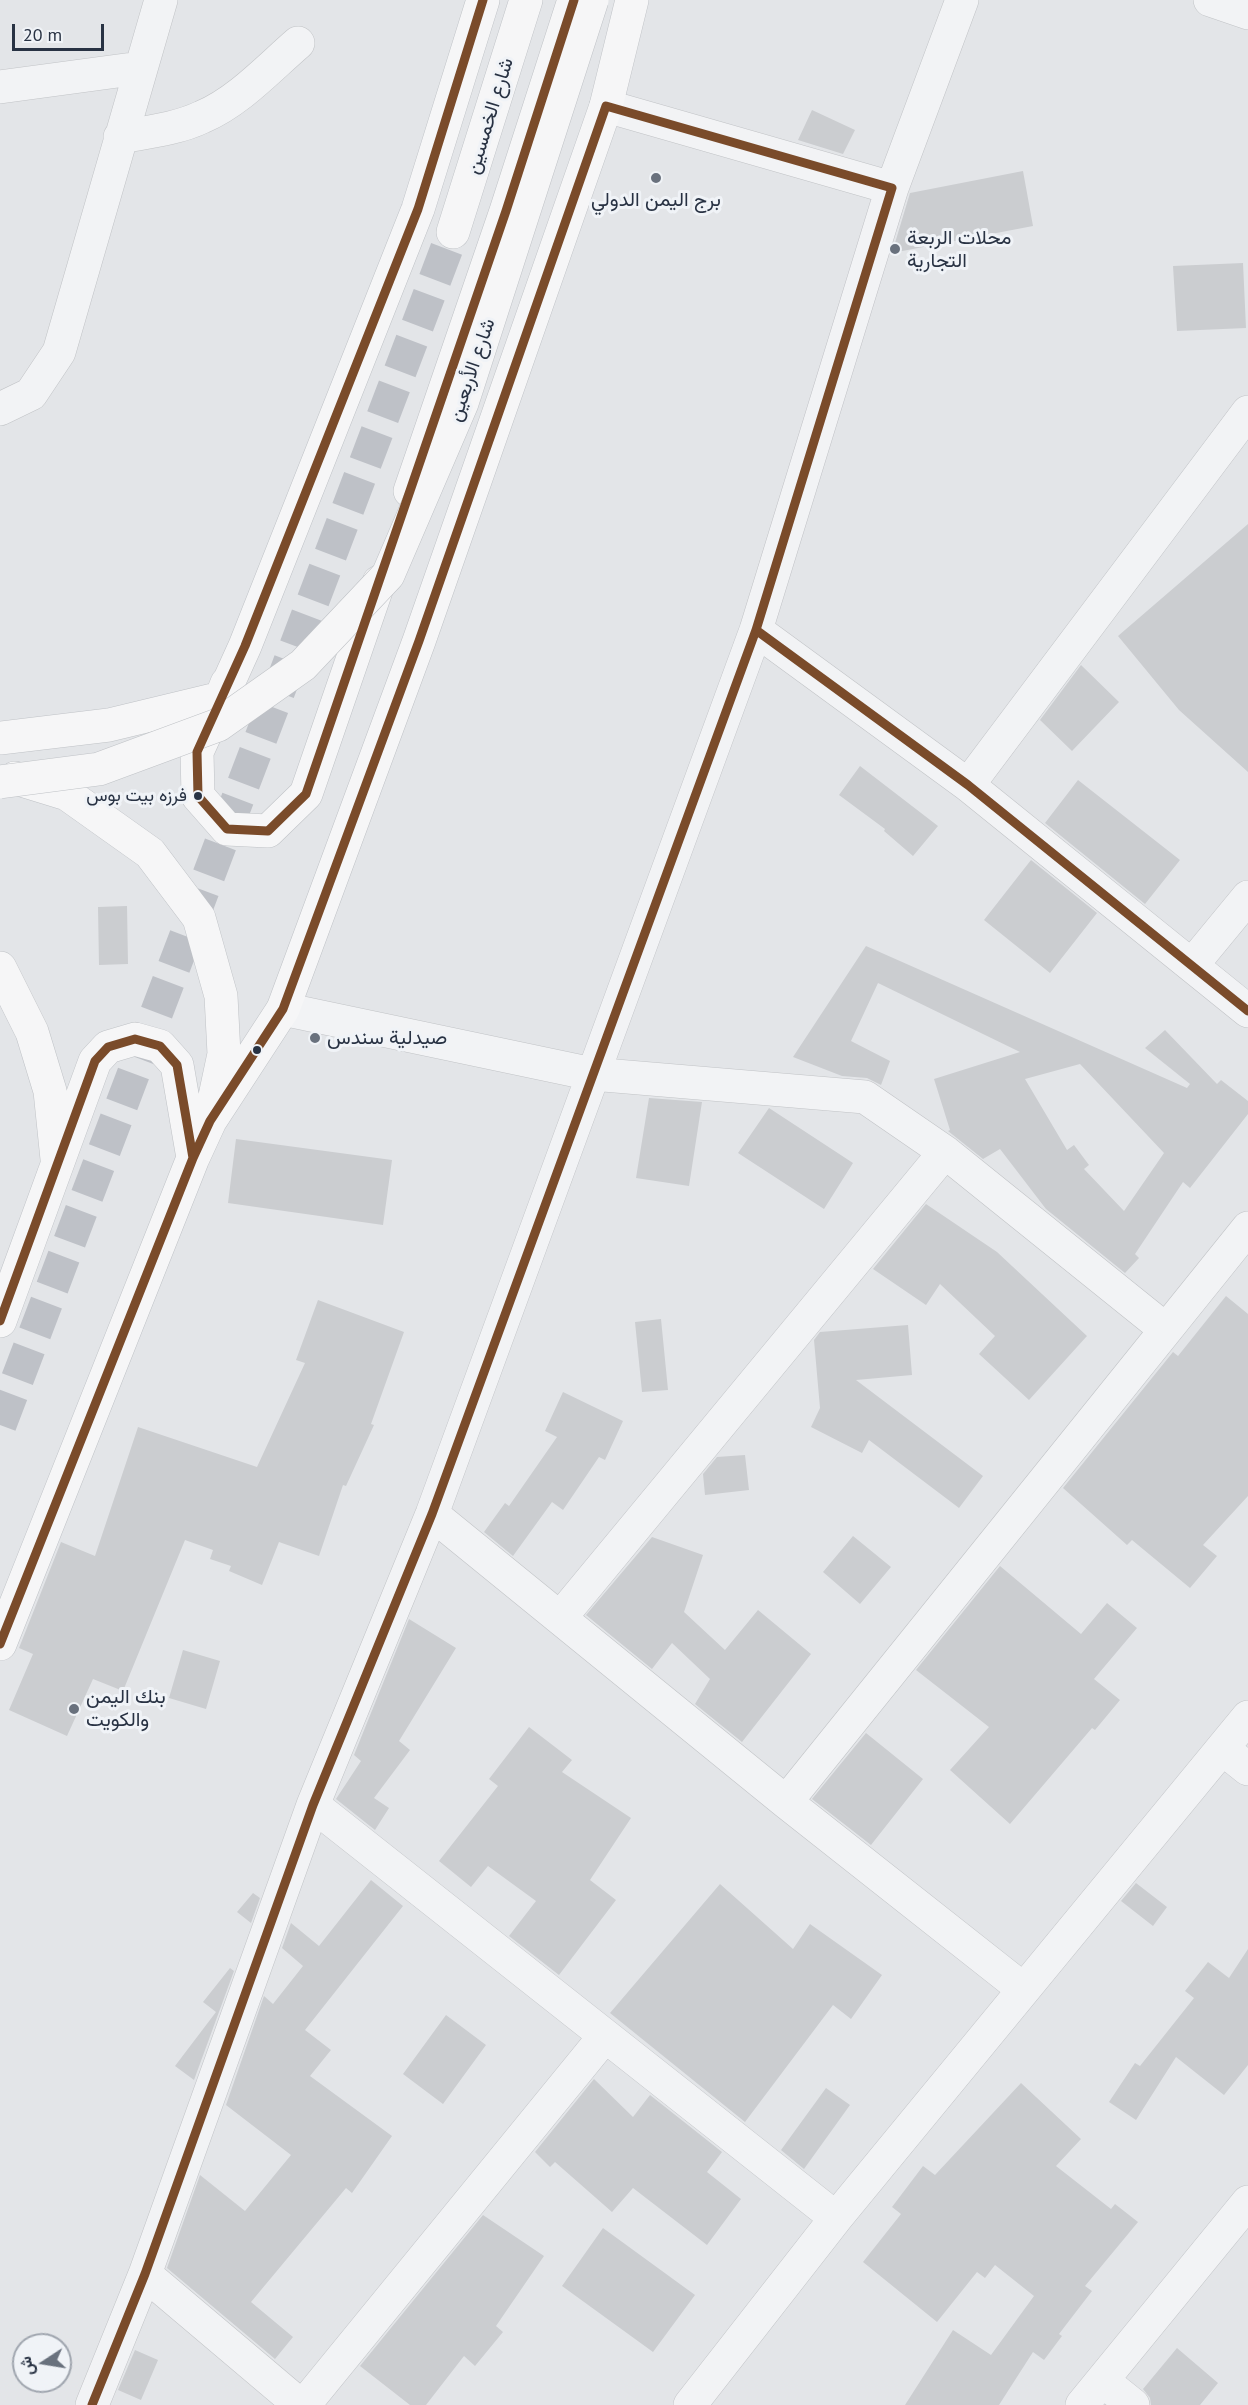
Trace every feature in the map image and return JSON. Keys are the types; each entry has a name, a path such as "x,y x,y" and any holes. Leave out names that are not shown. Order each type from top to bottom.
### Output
{"main road":[{"path":"483,0 418,209 245,646 197,752 198,796 227,829 268,831 306,794 503,222 574,0"},
{"name":"شارع الخمسين","path":"453,232 526,0"},
{"name":"شارع الأربعين","path":"0,782 99,769 218,725 303,665 388,575 462,403 592,0"},
{"path":"0,1644 193,1158 210,1120 283,1009 419,641 606,106 632,0"},
{"path":"0,738 109,725 221,698 245,646"},
{"path":"0,773 67,794 150,853 199,918 221,996 224,1054 210,1120"},
{"path":"0,968 32,1032 50,1091 58,1164"},
{"path":"0,1321 94,1061 108,1047 135,1040 160,1046 177,1065 193,1158"}],"street":[{"path":"0,409 32,394 59,352 161,0"},
{"path":"92,2405 145,2274 313,1805 432,1514 756,630 892,188 962,0"},
{"path":"1210,0 1248,13"},
{"path":"120,137 178,126 202,117 222,106 298,43"},
{"path":"0,87 140,68"},
{"path":"606,106 892,188"},
{"path":"968,785 1248,412"},
{"path":"756,630 968,785 1248,1011"},
{"path":"1192,965 1248,897"},
{"path":"283,1009 592,1074 865,1097 945,1152 1166,1329"},
{"path":"560,1618 945,1152"},
{"path":"786,1802 1248,1228"},
{"path":"432,1514 786,1802 1023,1989"},
{"path":"690,2405 836,2218 1248,1718"},
{"path":"1223,1749 1248,1769"},
{"path":"313,1805 836,2218"},
{"path":"145,2274 302,2405 605,2036"},
{"path":"1133,2405 1093,2393 1248,2202"}],"building":[{"path":"812,110 855,130 843,154 798,140"},
{"path":"1023,171 1033,226 892,253 910,193"},
{"path":"1243,263 1246,328 1177,331 1173,266"},
{"path":"1248,524 1248,772 1179,710 1118,636"},
{"path":"1081,665 1119,702 1072,751 1040,720"},
{"path":"860,766 938,826 913,856 884,831 885,829 839,795"},
{"path":"1078,780 1180,860 1145,904 1045,823"},
{"path":"1031,860 1097,913 1050,973 984,920"},
{"path":"127,906 128,964 99,965 98,907"},
{"path":"866,946 1187,1088 1190,1084 1145,1048 1165,1030 1217,1084 1221,1080 1248,1101 1248,1114 1190,1188 1183,1182 1135,1254 1139,1258 1125,1273 1046,1209 1000,1149 983,1159 948,1131 950,1130 934,1079 1020,1052 878,983 851,1041 890,1061 881,1085 867,1078 842,1076 793,1057","holes":["1080,1064 1164,1153 1124,1211 1084,1169 1089,1165 1074,1145 1067,1150 1025,1079"]},
{"path":"649,1098 702,1102 689,1186 636,1178"},
{"path":"769,1108 853,1163 824,1209 738,1153"},
{"path":"236,1139 392,1160 383,1225 228,1203"},
{"path":"926,1204 997,1252 1087,1336 1029,1400 979,1354 995,1336 940,1284 926,1305 873,1269"},
{"path":"1226,1296 1248,1314 1248,1496 1203,1545 1217,1556 1190,1588 1132,1540 1127,1545 1063,1488 1173,1352 1178,1356"},
{"path":"318,1300 404,1332 371,1424 374,1425 346,1486 343,1485 319,1556 279,1542 262,1585 229,1571 231,1566 210,1559 213,1550 185,1540 123,1691 93,1679 67,1736 9,1710 33,1654 19,1648 61,1542 95,1556 138,1427 257,1467 305,1363 296,1360"},
{"path":"661,1319 668,1390 642,1392 635,1322"},
{"path":"908,1325 912,1375 856,1380 983,1476 959,1508 869,1440 862,1453 811,1427 820,1408 814,1340 820,1332"},
{"path":"563,1392 623,1421 605,1460 599,1457 563,1510 552,1502 513,1556 484,1532 505,1503 509,1506 557,1437 545,1431"},
{"path":"745,1455 749,1490 705,1495 703,1474 717,1457"},
{"path":"853,1536 891,1567 860,1604 823,1572"},
{"path":"652,1537 703,1555 684,1612 725,1650 758,1610 811,1654 742,1742 695,1704 710,1679 672,1643 652,1669 586,1615"},
{"path":"1000,1566 1081,1634 1107,1603 1137,1628 1094,1679 1120,1700 1095,1730 1092,1728 1010,1824 950,1770 989,1727 916,1670"},
{"path":"409,1619 456,1648 399,1741 410,1750 374,1798 389,1808 375,1830 336,1799 361,1761 354,1755"},
{"path":"183,1650 220,1661 206,1709 169,1698"},
{"path":"529,1727 572,1760 562,1772 631,1818 590,1880 616,1900 559,1975 509,1936 536,1901 488,1866 471,1887 439,1861 498,1786 489,1779"},
{"path":"866,1733 923,1779 871,1845 812,1799"},
{"path":"371,1880 403,1906 305,2030 331,2050 310,2076 392,2136 352,2193 346,2188 251,2302 293,2337 275,2359 167,2268 200,2175 245,2211 291,2155 226,2105 264,1996 273,2004 303,1966 282,1948 291,1923 319,1946"},
{"path":"1136,1883 1167,1907 1153,1926 1121,1901"},
{"path":"720,1884 793,1949 810,1924 882,1975 851,2019 833,2005 745,2122 610,2013"},
{"path":"253,1893 260,1898 251,1923 237,1912"},
{"path":"1248,1949 1248,2065 1224,2095 1176,2057 1136,2120 1109,2102 1135,2063 1140,2066 1194,1998 1185,1991 1208,1962 1229,1978"},
{"path":"230,1968 234,1971 194,2080 175,2066 216,2012 203,2002"},
{"path":"446,2015 486,2045 443,2104 403,2074"},
{"path":"594,2079 633,2117 650,2095 722,2152 707,2172 741,2199 707,2245 633,2188 612,2212 555,2162 550,2167 535,2152"},
{"path":"1021,2083 1081,2139 1056,2166 1111,2209 1115,2204 1138,2222 1085,2286 1092,2291 1059,2334 1062,2336 1044,2360 1033,2352 999,2405 905,2405 953,2330 991,2355 1034,2296 995,2265 985,2278 977,2272 937,2322 863,2262 901,2214 892,2207 923,2166 935,2175"},
{"path":"826,2088 850,2105 804,2169 781,2150"},
{"path":"483,2215 544,2256 496,2326 503,2332 475,2366 464,2356 426,2405 410,2405 360,2366"},
{"path":"603,2228 695,2295 653,2352 562,2286"},
{"path":"1177,2348 1218,2383 1200,2405 1151,2405 1150,2398 1143,2389"},
{"path":"135,2350 158,2360 141,2400 118,2390"}],"tunnel":[{"path":"0,1425 453,232"}],"transit line":[{"path":"483,0 418,209 245,646 197,752 198,796 227,829 268,831 306,794 506,211 574,0"},
{"path":"0,1644 193,1158 210,1121 283,1009 419,641 606,106 892,188 756,630 432,1514 313,1805 145,2274 92,2405"},
{"path":"756,630 968,785 1248,1011"},
{"path":"0,1321 95,1061 108,1047 135,1039 160,1046 177,1065 193,1158"}],"place":[{"name":"برج اليمن الدولي","path":"656,178"},
{"name":"محلات الربعة التجارية","path":"895,249"},
{"name":"فرزه بيت بوس","path":"198,796"},
{"name":"صيدلية سندس","path":"315,1038"},
{"name":"بنك اليمن والكويت","path":"74,1709"}]}
